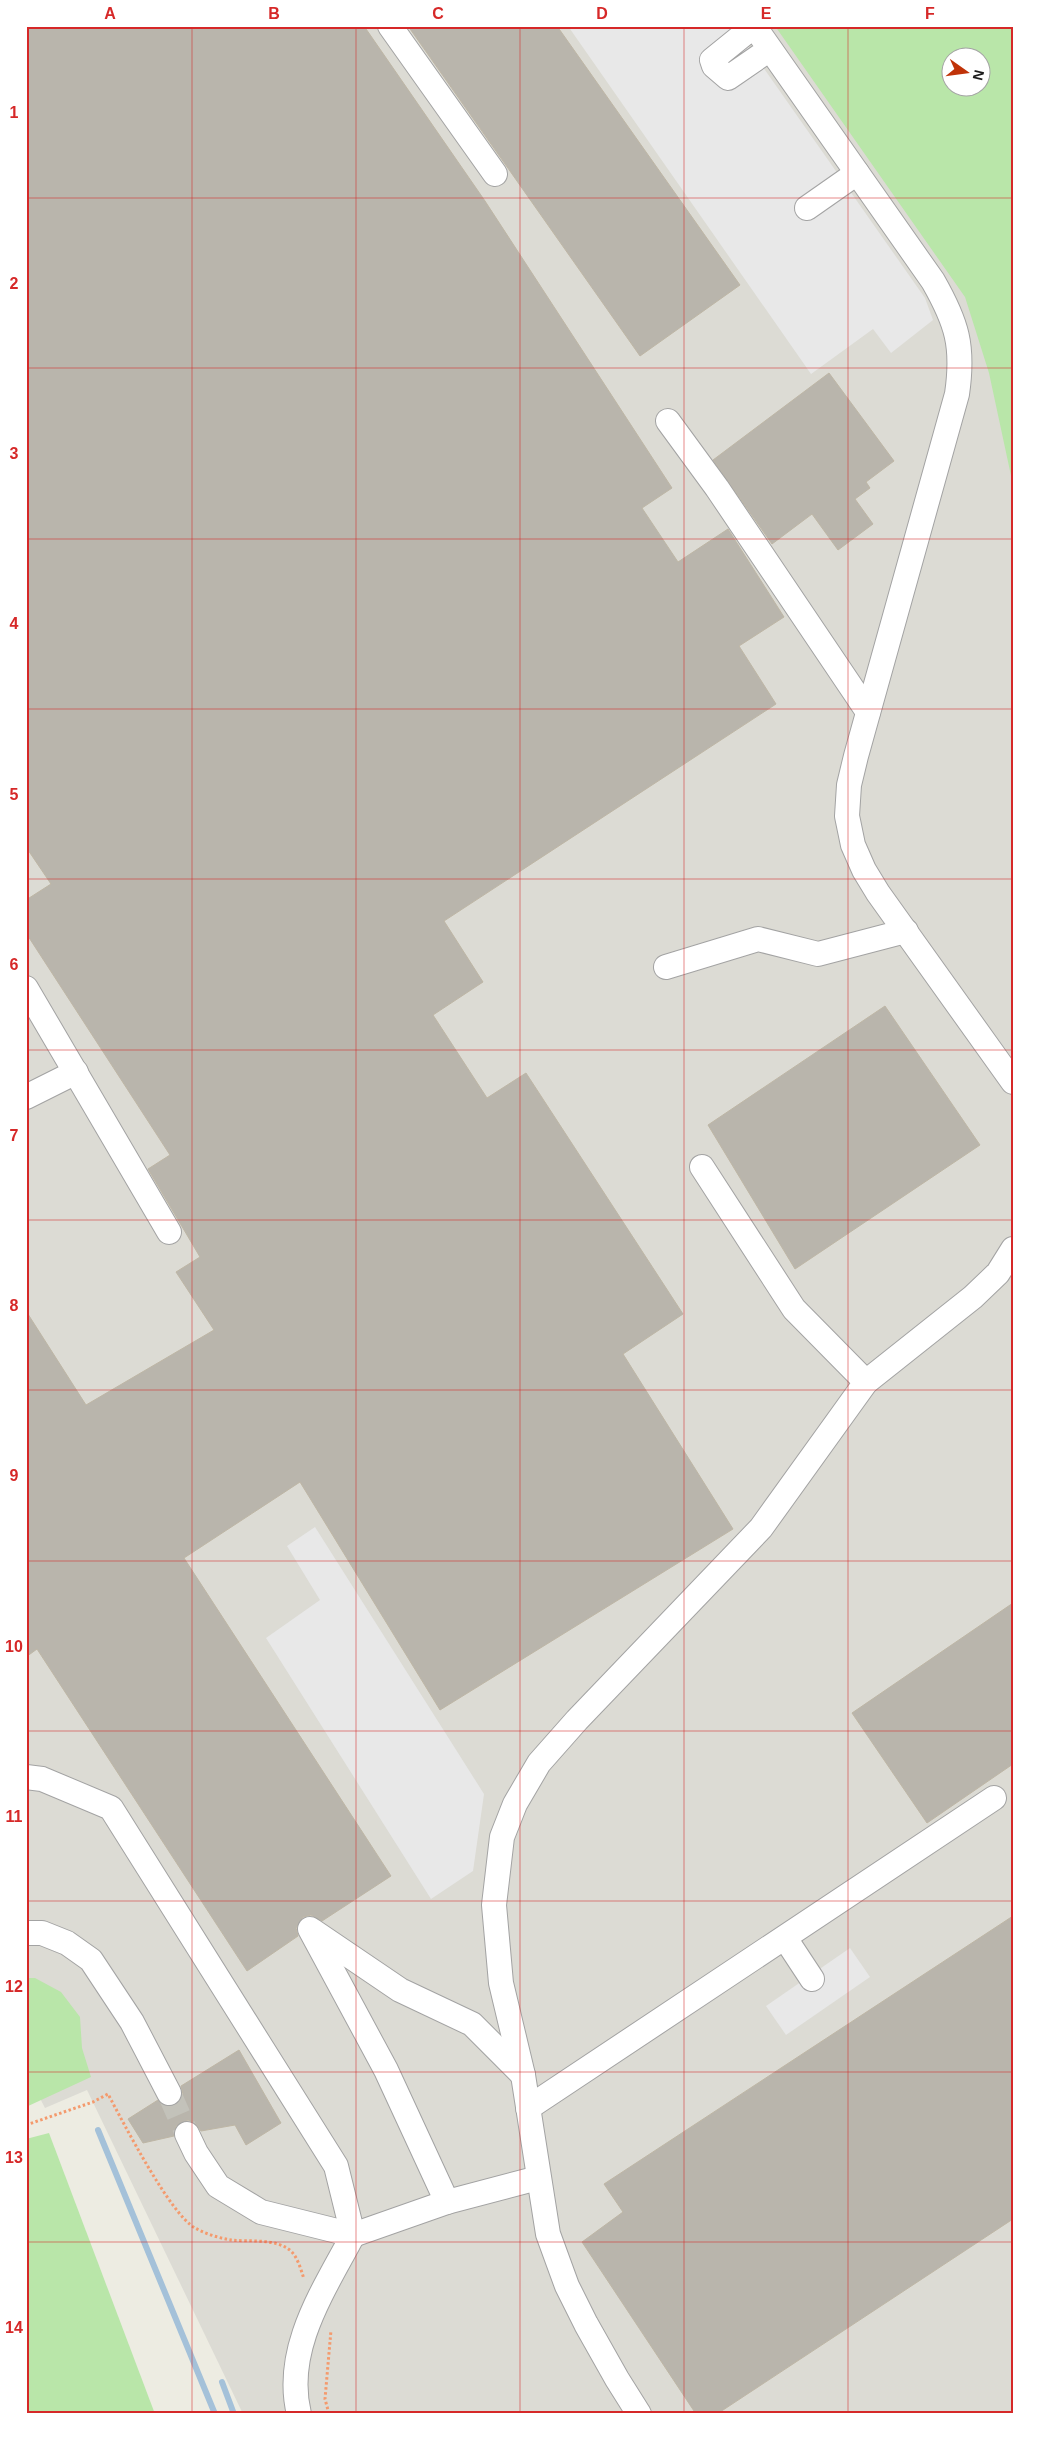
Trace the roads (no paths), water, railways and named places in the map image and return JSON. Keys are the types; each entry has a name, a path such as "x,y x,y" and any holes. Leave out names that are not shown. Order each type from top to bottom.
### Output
{"street":[{"path":"390,26 495,174"},
{"path":"770,49 728,78 714,66 712,60 716,54 754,26 933,281 946,303 958,338 961,366 957,394 868,712 849,785 847,816 852,845 864,870 1013,1082"},
{"path":"807,208 857,173"},
{"path":"668,420 717,488 868,712"},
{"path":"666,967 758,939 818,954 906,931"},
{"path":"26,988 169,1232"},
{"path":"26,1097 76,1072"},
{"path":"702,1167 794,1309 866,1382"},
{"path":"639,2414 617,2379 567,2286 548,2234 523,2075 501,1983 494,1905 502,1837 515,1804 539,1763 577,1720 761,1528 866,1382 973,1297 998,1273 1013,1249"},
{"path":"26,1777 42,1779 111,1808 336,2166 353,2235 313,2312 299,2349 294,2379 299,2414"},
{"path":"528,2108 567,2080 785,1938 994,1798"},
{"path":"447,2202 386,2070 310,1929 400,1990 472,2024 523,2075"},
{"path":"26,1933 42,1933 67,1943 91,1960 132,2022 169,2093"},
{"path":"785,1938 812,1979"},
{"path":"187,2134 196,2153 218,2186 261,2212 353,2235 447,2202 538,2178"}],"waterway":[{"path":"98,2130 215,2414"},
{"path":"222,2382 234,2414"}],"tunnel":[{"path":"169,2093 187,2134"}]}
